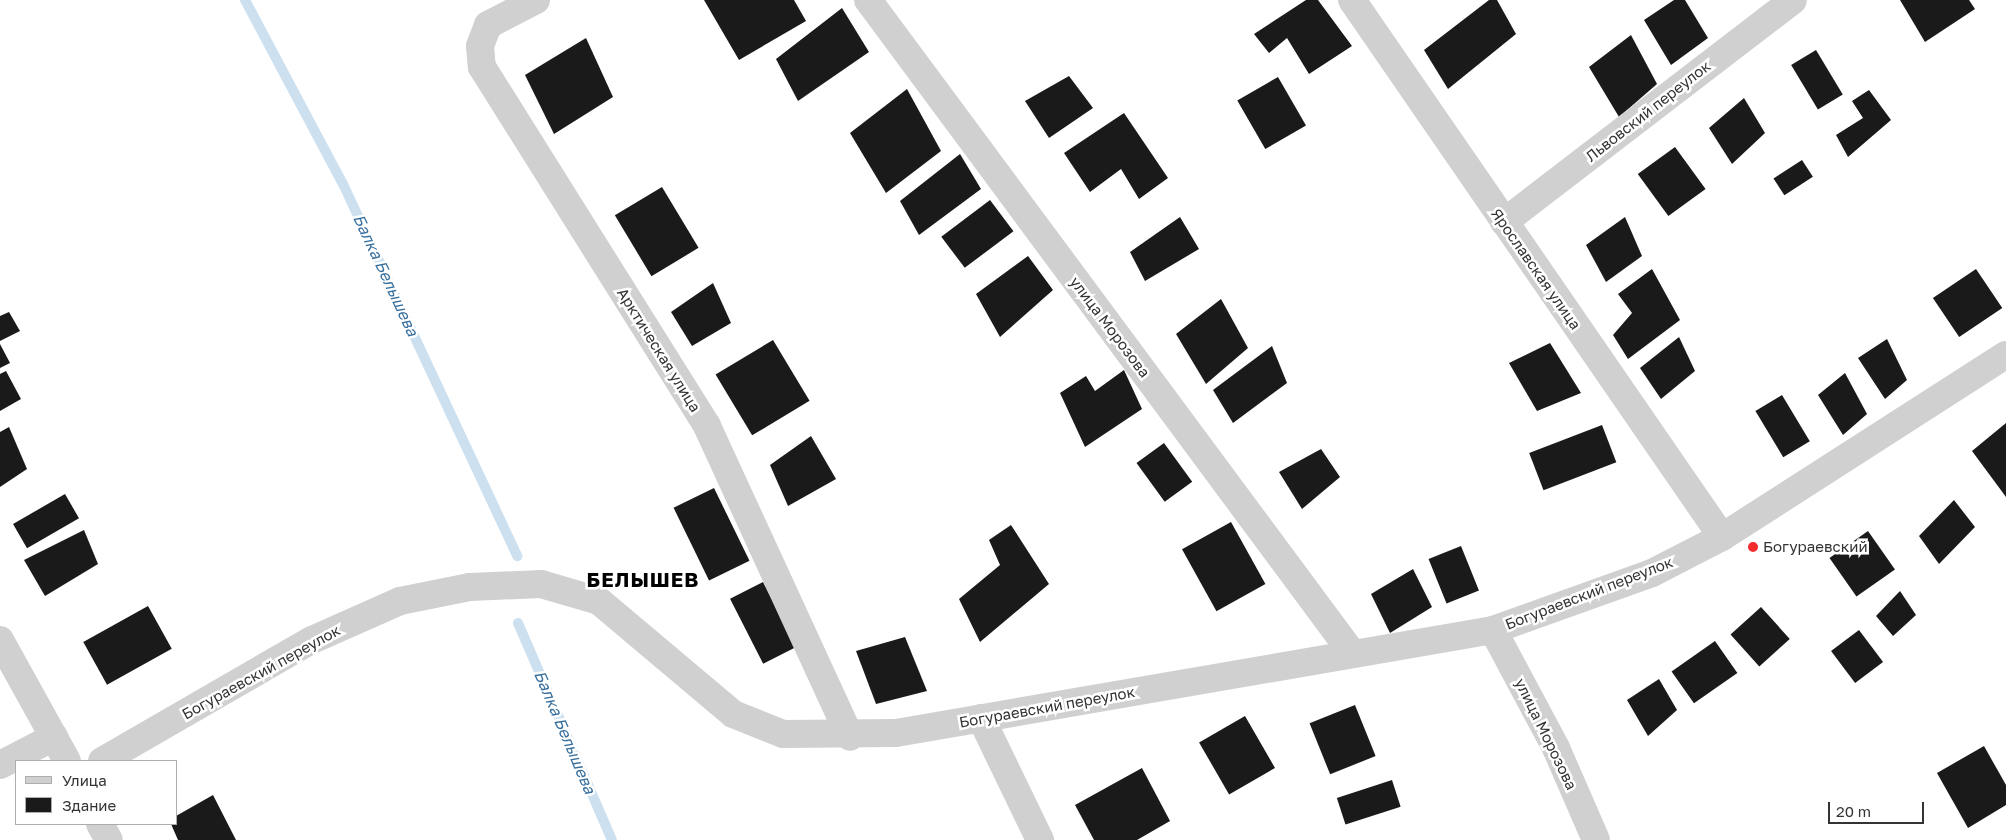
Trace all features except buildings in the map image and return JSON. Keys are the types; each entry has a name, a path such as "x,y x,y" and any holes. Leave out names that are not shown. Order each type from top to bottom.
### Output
{"street":[{"name":"Арктическая улица","path":"536,0 488,26 480,46 482,67 707,426 850,736"},
{"name":"улица Морозова","path":"868,0 1352,654"},
{"name":"Ярославская улица","path":"1352,0 1722,537"},
{"name":"Львовский переулок","path":"1504,222 1793,0"},
{"name":"Богураевский переулок","path":"104,760 312,640 400,601 498,584 541,584 599,601 734,714 783,734 850,736 981,718 1493,630 1652,573 1722,537 2006,354"},
{"name":"улица Морозова","path":"1493,630 1556,748 1596,840"},
{"path":"0,640 66,760"},
{"path":"981,718 1040,840"},
{"path":"0,765 54,737"},
{"path":"101,825 109,840"}],"waterway":[{"name":"Балка Белышева","path":"245,0 343,184 517,556"},
{"name":"Балка Белышева","path":"518,623 612,840"}],"place":[{"name":"Богураевский","path":"1753,547"}],"district":[{"name":"БЕЛЫШЕВ","path":"643,579"}]}
